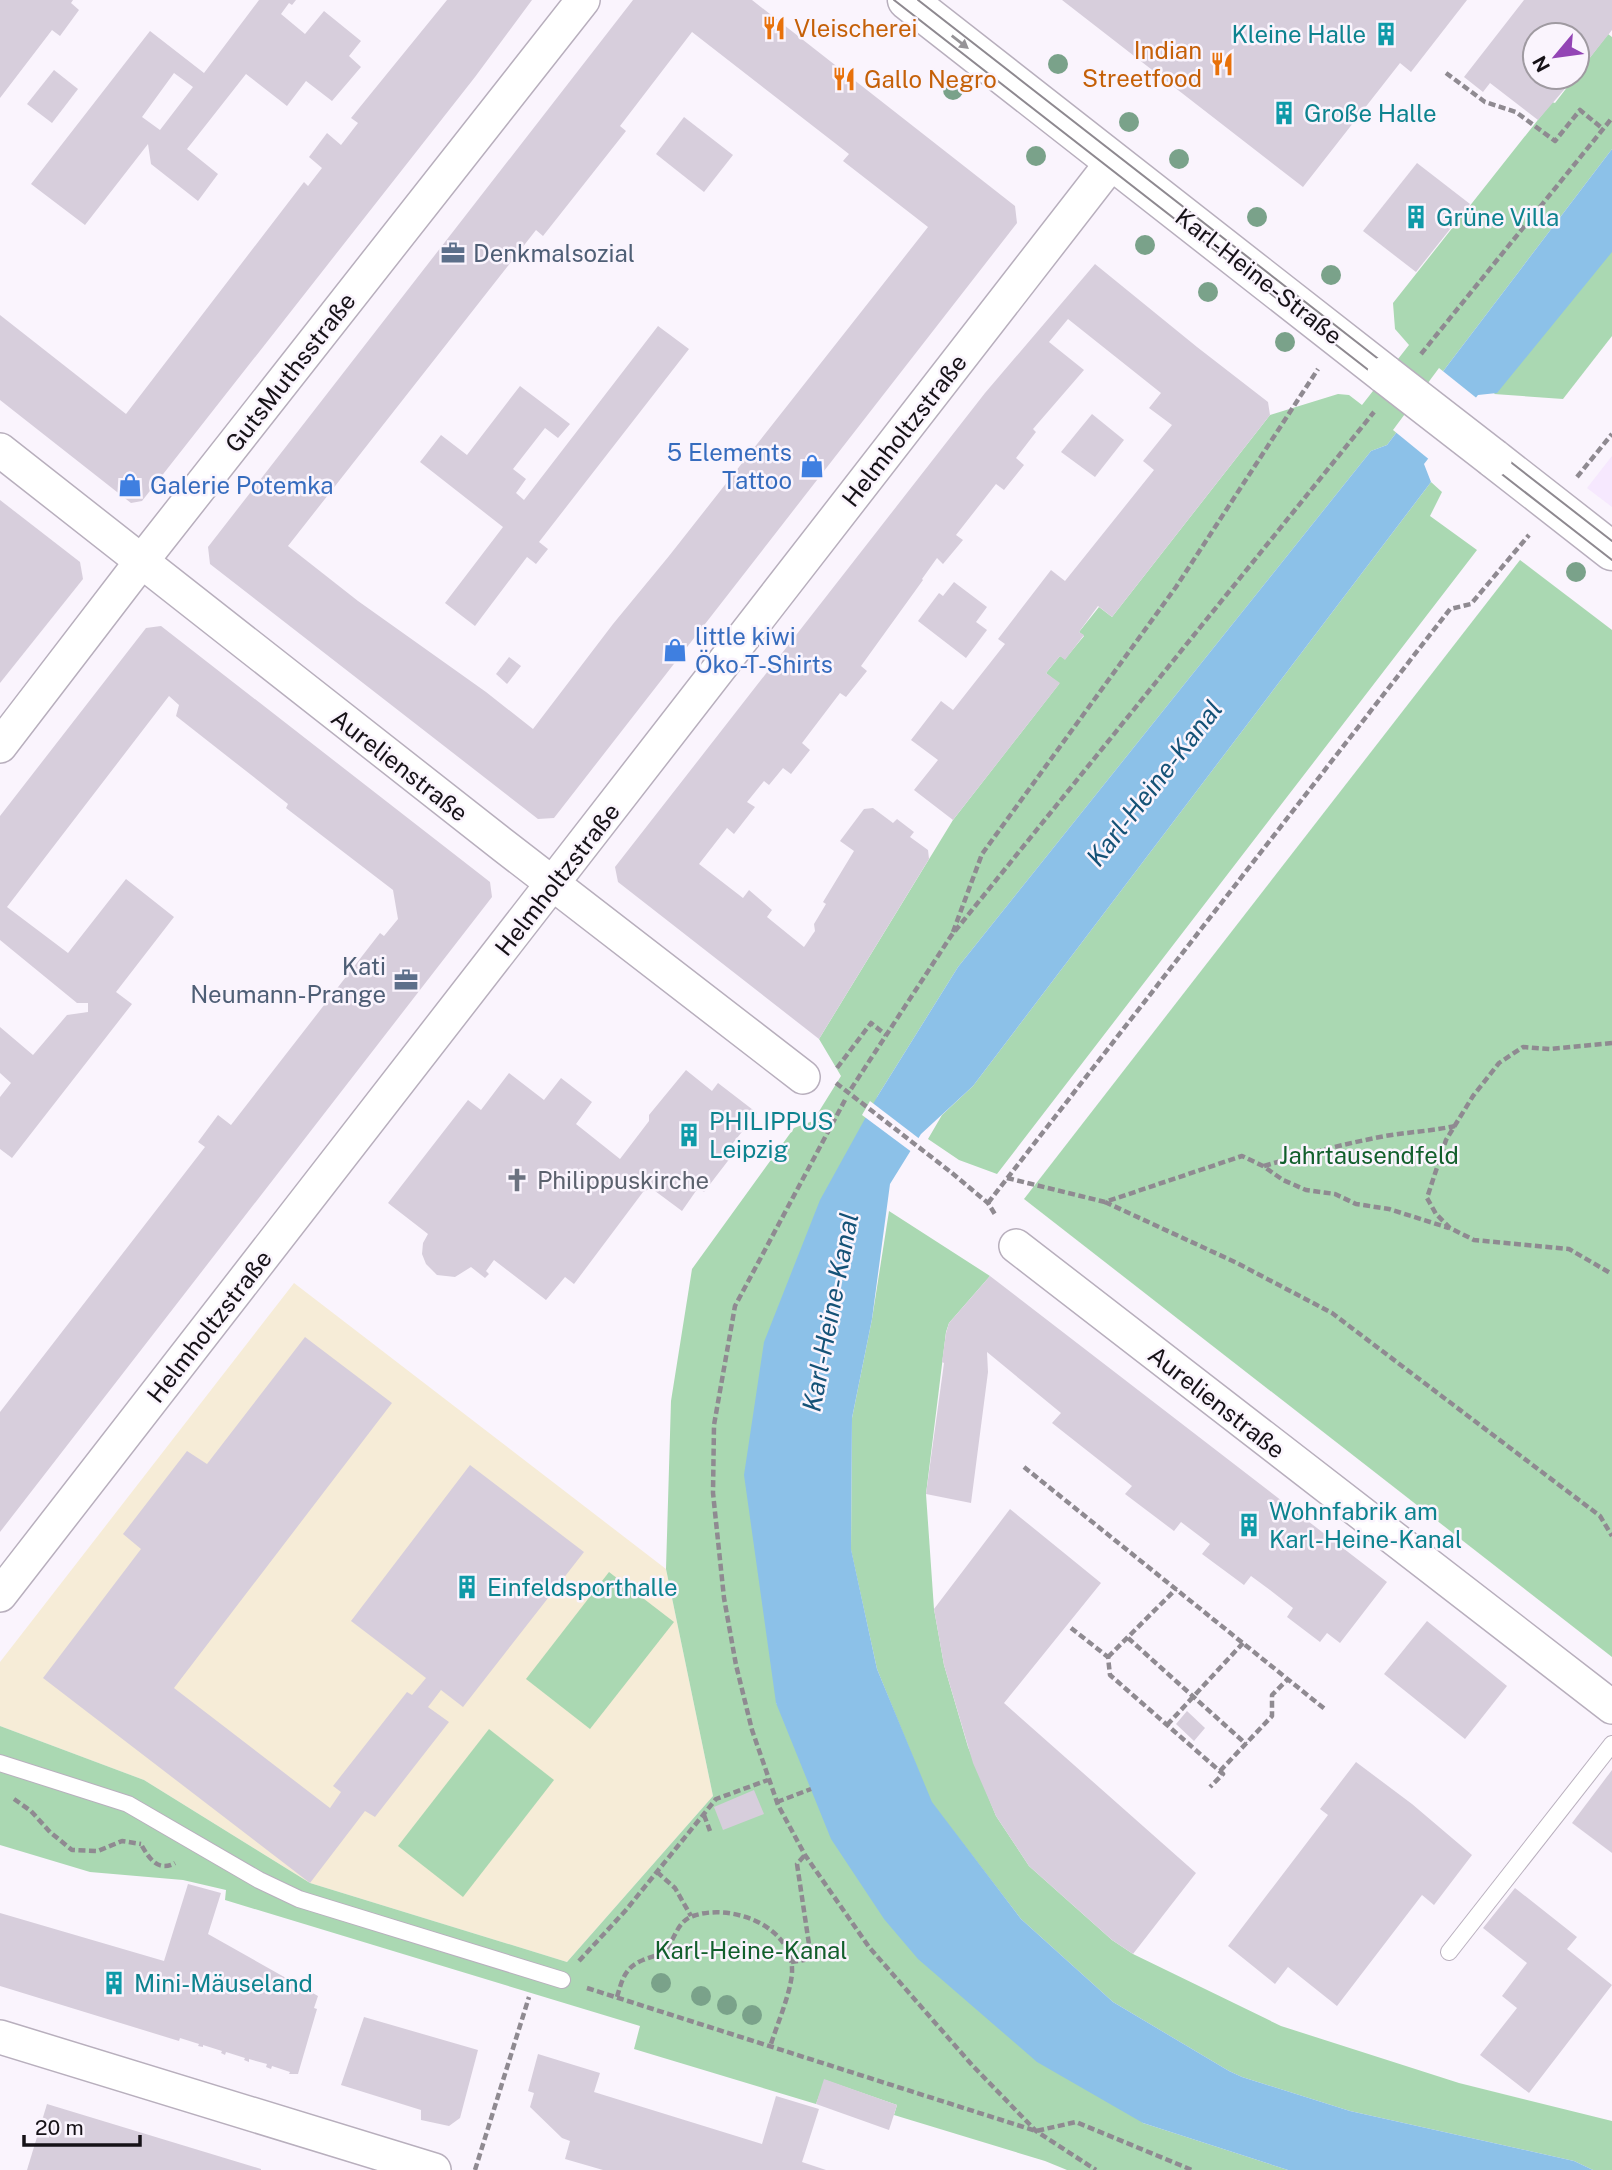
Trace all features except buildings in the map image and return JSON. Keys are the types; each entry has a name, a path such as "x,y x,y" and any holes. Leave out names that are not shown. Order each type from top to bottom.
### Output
{"street":[{"name":"GutsMuthsstraße","path":"0,746 141,562 583,0"},
{"name":"Karl-Heine-Straße","path":"906,0 1612,551"},
{"name":"Helmholtzstraße","path":"0,1595 1113,161"},
{"name":"Aurelienstraße","path":"0,450 553,885 816,1078"},
{"name":"Aurelienstraße","path":"1016,1246 1612,1707"},
{"path":"0,2037 434,2170"}],"lane":[{"path":"1449,1952 1612,1744"},
{"path":"0,1763 128,1804 259,1880 299,1899 562,1980"}],"path":[{"path":"1446,73 1485,102 1516,112 1555,141 1580,110 1603,129"},
{"path":"1419,356 1612,118"},
{"path":"951,936 982,855 1176,587 1293,410 1337,337"},
{"path":"851,1089 951,936 1375,412"},
{"path":"988,1203 1450,609 1471,604 1612,434"},
{"path":"816,1078 871,1023 886,1035"},
{"path":"1450,1228 1436,1214 1427,1198 1446,1140 1472,1096 1499,1063 1523,1047 1550,1049 1612,1042"},
{"path":"836,1083 988,1203 1016,1246"},
{"path":"845,1100 736,1306 714,1425 713,1493 724,1598 736,1665 752,1730 777,1802 805,1855 869,1947 972,2065 1036,2131 1096,2170"},
{"path":"1263,1166 1323,1149 1385,1136 1455,1126"},
{"path":"1105,1202 1242,1156 1306,1190 1335,1194 1356,1204 1389,1209 1450,1228 1474,1240 1569,1249 1612,1274"},
{"path":"1007,1178 1105,1202 1237,1262 1332,1313 1600,1516 1612,1536"},
{"path":"1024,1467 1326,1710"},
{"path":"1108,1657 1176,1589"},
{"path":"1072,1628 1108,1657 1110,1675 1223,1774 1210,1787"},
{"path":"1128,1638 1246,1744"},
{"path":"1167,1725 1243,1643"},
{"path":"1220,1772 1272,1716 1272,1695 1288,1679"},
{"path":"768,1780 716,1799 626,1910 562,1980 1036,2131 1076,2122 1192,2170"},
{"path":"777,1802 811,1789"},
{"path":"6,1796 31,1811 50,1832 72,1850 98,1851 122,1841 141,1844 152,1837 162,1824"},
{"path":"704,1814 710,1831"},
{"path":"791,1962 804,1960 810,1951 797,1864 805,1855"},
{"path":"657,1872 675,1888 691,1916"},
{"path":"617,1997 624,1972 641,1960 657,1956 666,1949 677,1928 691,1916 715,1912 750,1918 781,1937 793,1970 771,2047"},
{"path":"475,2170 537,1973"}],"shaded area":[{"path":"1612,456 1612,507 1587,488"},
{"path":"294,1283 666,1569 713,1796 567,1962 310,1883 144,1780 0,1726 0,1662"}],"green space":[{"name":"Karl-Heine-Kanal","path":"1608,34 1612,37 1612,149 1387,445 1371,451 958,967 877,1097 776,1703 1143,2123 1288,2170 1067,2170 894,2115 897,2105 825,2080 816,2104 634,2049 640,2026 225,1900 226,1890 183,1880 90,1872 0,1845 0,1726 144,1780 310,1883 567,1962 713,1796 666,1569 671,1401 692,1269 794,1128 813,1121 841,1076 819,1039 953,820 1059,684 1046,673 1060,656 1065,659 1084,636 1079,632 1099,607 1112,617 1270,415 1338,394 1349,395 1362,405 1409,345 1395,329 1393,303 1552,102 1555,103 1564,91 1591,91 1591,56"},
{"path":"1612,247 1612,336 1563,399 1494,394"},
{"path":"1431,482 1442,492 1430,516 1477,550 997,1174 959,1160 928,1139 942,1115 973,1086"},
{"name":"Jahrtausendfeld","path":"1520,560 1612,630 1612,1657 1024,1199"},
{"path":"889,1211 990,1276 949,1323 946,1332 926,1494 934,1609 944,1665 968,1747 996,1816 1029,1866 1112,1940 1133,1954 1281,2026 1459,2083 1612,2121 1612,2170 1593,2170 1574,2161 1350,2111 1229,2071 1113,2002 1021,1919 931,1802 877,1669 851,1550 852,1418 872,1319"},
{"path":"609,1572 674,1622 590,1729 526,1679"},
{"path":"489,1729 554,1780 463,1897 398,1846"}],"water":[{"path":"1612,149 1612,252 1497,393 1478,395 1424,464 1431,482 973,1086 921,1134 890,1184 872,1319 852,1418 851,1549 877,1669 932,1802 1021,1919 1113,2002 1242,2077 1350,2111 1574,2161 1593,2170 1288,2170 1143,2123 1037,2062 918,1959 884,1919 831,1839 776,1703 744,1475 764,1342 820,1200 877,1097 958,967 1371,451 1387,445"}],"pier":[{"path":"1439,368 1479,400 1431,461 1393,430"},
{"path":"870,1101 921,1140 913,1153 862,1115"}],"tram line":[{"path":"894,0 1612,560"},
{"path":"918,0 1612,541"}],"place":[{"name":"Vleischerei","path":"774,28"},
{"name":"Kleine Halle","path":"1386,34"},
{"name":"Indian Streetfood","path":"1222,64"},
{"name":"Gallo Negro","path":"844,79"},
{"name":"Große Halle","path":"1284,113"},
{"name":"Grüne Villa","path":"1416,217"},
{"name":"Denkmalsozial","path":"453,253"},
{"name":"5 Elements Tattoo","path":"812,466"},
{"name":"Galerie Potemka","path":"130,485"},
{"name":"little kiwi Öko-T-Shirts","path":"675,650"},
{"name":"Kati Neumann-Prange","path":"406,980"},
{"name":"PHILIPPUS Leipzig","path":"689,1135"},
{"name":"Philippuskirche","path":"517,1180"},
{"name":"Wohnfabrik am Karl-Heine-Kanal","path":"1249,1525"},
{"name":"Einfeldsporthalle","path":"467,1587"},
{"name":"Mini-Mäuseland","path":"114,1983"}]}
